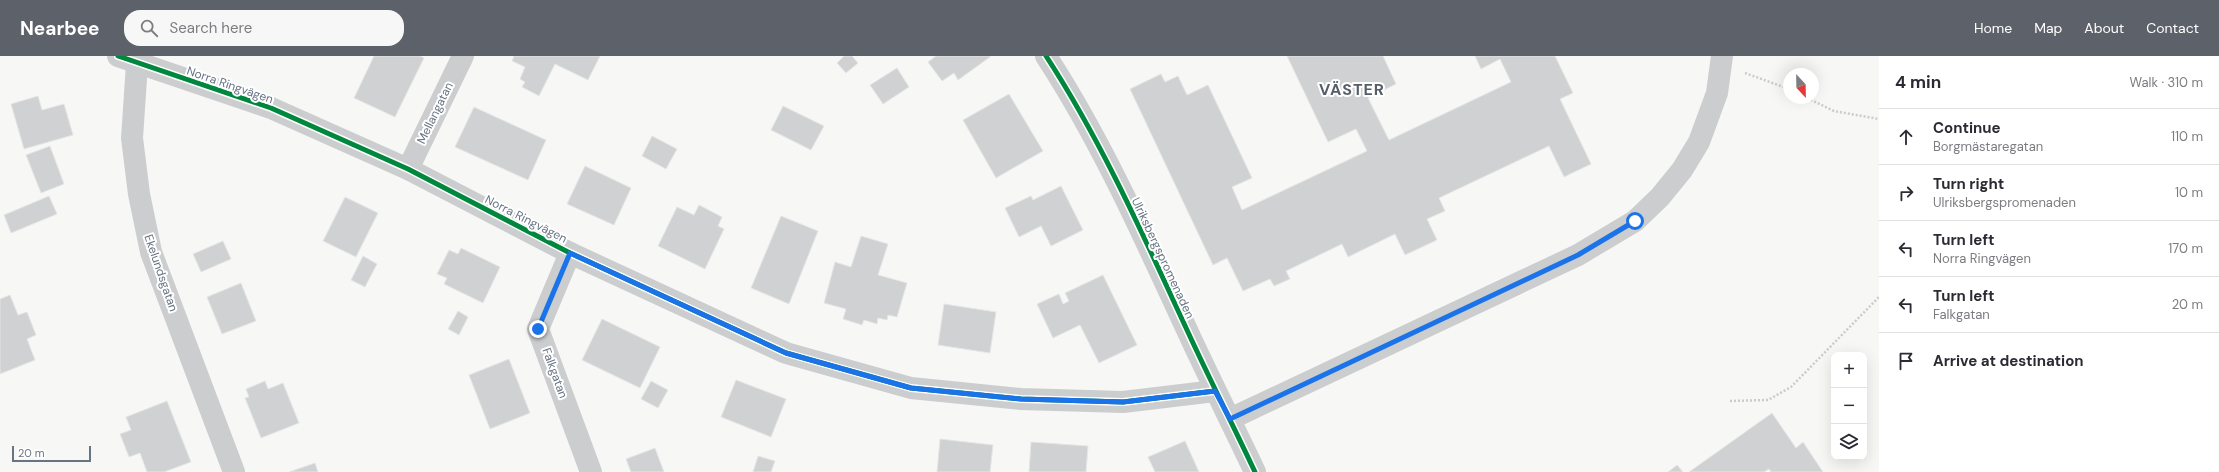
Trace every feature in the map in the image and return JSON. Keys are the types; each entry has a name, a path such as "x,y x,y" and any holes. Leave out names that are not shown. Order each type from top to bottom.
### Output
{"street":[{"name":"Mellangatan","path":"408,169 463,56"},
{"name":"Ulriksbergspromenaden","path":"1046,56 1074,100 1125,200 1255,472"},
{"name":"Norra Ringvägen","path":"128,60 271,108 408,169 570,253 786,353 911,388 1021,399 1123,402 1215,391"},
{"name":"Ekelundsgatan","path":"128,60 132,138 139,194 151,252 234,472"},
{"path":"1230,419 1578,255 1635,221 1660,197 1682,170 1699,142 1717,93 1722,61"},
{"name":"Falkgatan","path":"570,253 538,329 592,472"}],"path":[{"path":"1722,61 1783,87"},
{"path":"1819,104 1834,111 1879,119"},
{"path":"1730,401 1768,400 1791,388 1879,297"}],"building":[{"path":"374,56 420,56 424,58 395,117 354,98"},
{"path":"514,56 600,56 588,80 555,64 539,96 522,87 525,82 520,79 525,67 512,61"},
{"path":"844,56 852,56 858,63 846,73 837,63"},
{"path":"936,56 990,57 958,80 954,73 942,81 928,62"},
{"path":"1287,56 1383,56 1396,84 1368,98 1389,140 1511,82 1500,59 1481,69 1475,56 1555,56 1573,93 1560,99 1591,164 1564,177 1549,146 1439,198 1445,211 1427,219 1437,240 1405,255 1395,234 1348,257 1342,244 1286,271 1290,279 1274,286 1270,279 1243,291 1227,258 1213,265 1130,89 1161,74 1165,82 1178,76 1187,95 1208,85 1252,178 1232,187 1242,210 1367,151 1356,129 1328,142"},
{"path":"897,68 909,87 883,104 870,85"},
{"path":"1009,94 1043,151 996,178 963,120"},
{"path":"38,96 42,110 64,104 73,135 24,149 11,104"},
{"path":"783,106 824,126 811,150 771,130"},
{"path":"474,107 546,140 528,180 455,147"},
{"path":"652,136 677,149 666,169 642,156"},
{"path":"50,146 64,184 41,193 26,155"},
{"path":"585,166 631,188 614,225 567,204"},
{"path":"1061,186 1083,230 1051,246 1041,226 1019,237 1005,208 1031,196 1033,200"},
{"path":"49,196 57,214 11,233 4,215"},
{"path":"345,197 378,213 356,257 323,241"},
{"path":"699,205 722,217 718,226 724,229 705,269 658,246 677,207 694,215"},
{"path":"781,216 818,231 789,304 751,288"},
{"path":"861,236 888,244 878,275 907,283 897,317 888,315 887,320 878,318 877,324 864,320 862,325 843,319 846,309 824,303 835,262 851,267"},
{"path":"223,241 231,259 201,272 193,254"},
{"path":"461,248 500,267 483,303 444,284 447,278 437,274 449,250 458,254"},
{"path":"363,256 377,264 365,287 351,280"},
{"path":"1103,275 1137,345 1099,363 1080,325 1053,338 1037,304 1059,294 1063,304 1069,301 1065,293"},
{"path":"241,283 256,321 222,334 207,297"},
{"path":"10,295 18,315 27,312 36,335 27,339 35,360 0,374 0,299"},
{"path":"944,304 996,312 990,353 938,345"},
{"path":"458,311 468,317 459,335 448,329"},
{"path":"602,319 660,347 640,388 582,360"},
{"path":"509,359 530,413 490,429 469,375"},
{"path":"736,380 786,399 771,437 721,417"},
{"path":"265,381 268,389 283,383 299,423 261,438 245,398 249,397 246,389"},
{"path":"651,381 668,390 658,408 641,399"},
{"path":"167,401 191,462 164,472 147,472 140,453 129,457 120,434 131,430 126,417"},
{"path":"1772,413 1796,448 1803,442 1823,472 1771,472 1769,469 1764,472 1689,472"},
{"path":"940,439 993,445 990,472 937,472"},
{"path":"1185,441 1199,472 1155,472 1148,457"},
{"path":"1031,442 1088,446 1086,472 1029,472"},
{"path":"655,448 664,472 631,472 626,459"},
{"path":"758,456 775,461 771,472 753,472"},
{"path":"315,463 318,472 289,472"},
{"path":"1677,465 1683,472 1668,472"}],"cycle path":[{"path":"118,56 271,108 408,169 570,253 786,353 911,388 1021,399 1123,402 1215,391"},
{"path":"1046,56 1086,122 1104,156 1255,472"}],"district":[{"name":"VÄSTER","path":"1352,89"}],"route":[{"path":"538,329 570,253 786,353 911,388 1021,399 1123,402 1215,391 1230,419 1578,255 1635,221"}]}
